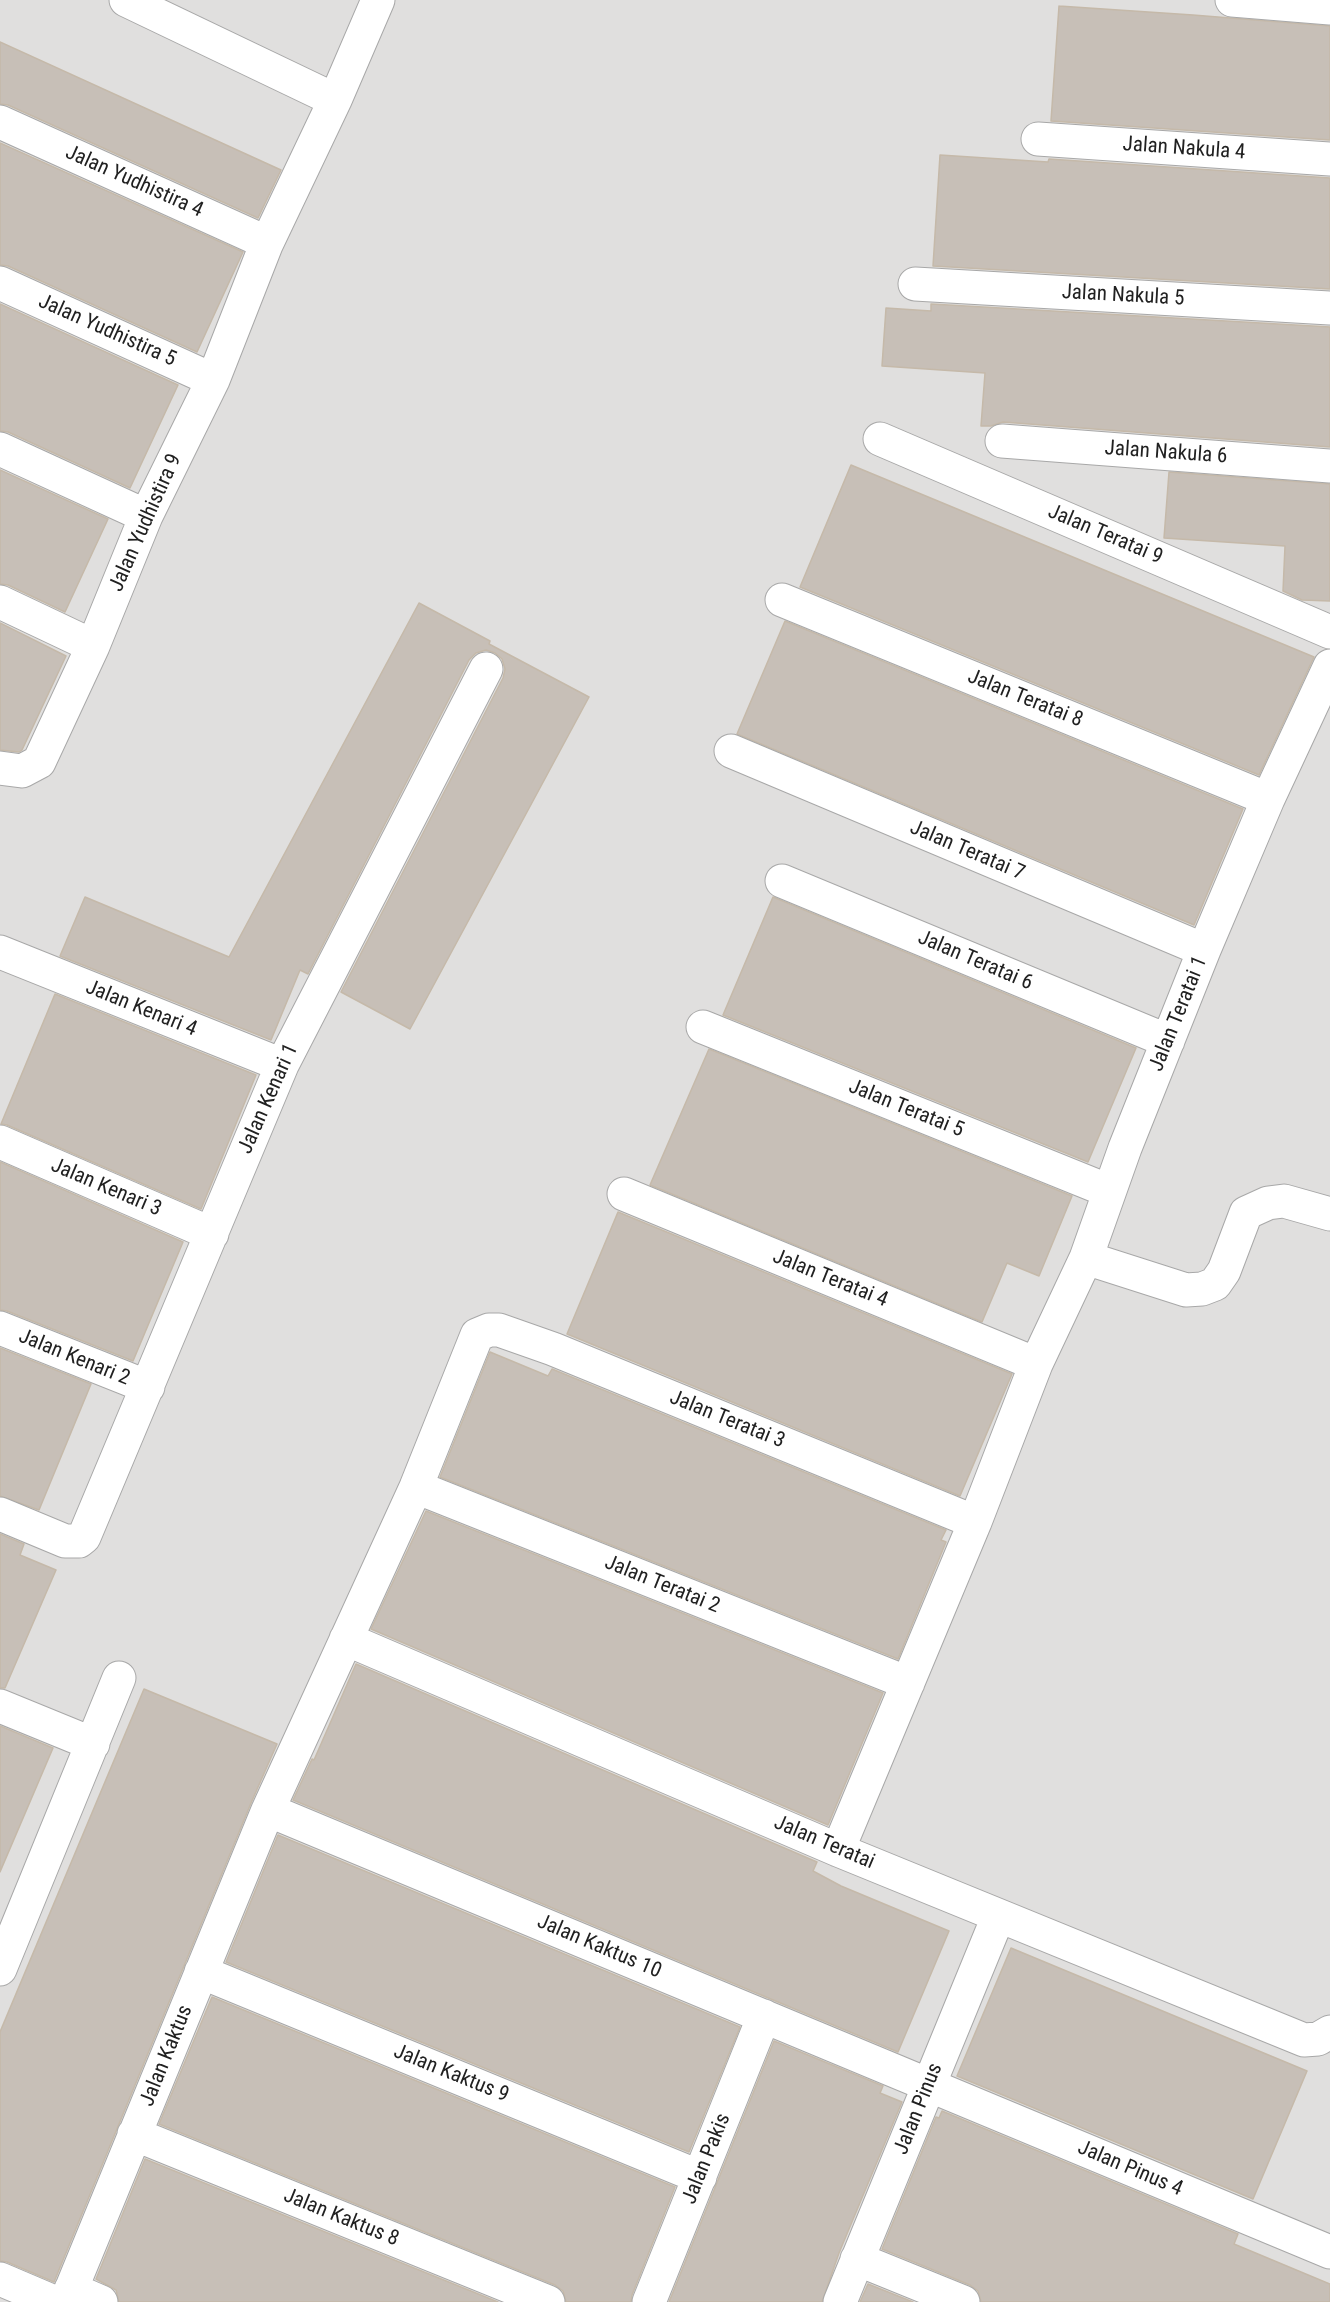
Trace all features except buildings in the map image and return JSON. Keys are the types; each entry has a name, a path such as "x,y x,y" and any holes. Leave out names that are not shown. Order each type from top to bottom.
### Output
{"street":[{"path":"126,0 335,100"},
{"name":"Jalan Yudhistira 9","path":"0,768 21,771 39,762 93,645 146,516 213,380 266,245 335,100 378,0"},
{"path":"1232,0 1330,8"},
{"name":"Jalan Yudhistira 4","path":"0,122 261,240 266,245"},
{"name":"Jalan Nakula 4","path":"1038,139 1330,159"},
{"name":"Jalan Yudhistira 5","path":"0,283 213,380"},
{"name":"Jalan Nakula 5","path":"915,284 1330,308"},
{"name":"Jalan Teratai 9","path":"880,439 1330,632"},
{"name":"Jalan Nakula 6","path":"1002,441 1330,466"},
{"path":"0,449 146,516"},
{"name":"Jalan Teratai 8","path":"782,600 1268,799"},
{"path":"0,602 93,645"},
{"name":"Jalan Teratai 1","path":"838,1850 975,1522 1036,1364 1086,1257 1109,1191 1204,950 1268,799 1330,666"},
{"name":"Jalan Kenari 1","path":"0,1514 65,1540 79,1540 84,1537 282,1065 486,669"},
{"name":"Jalan Teratai 7","path":"731,751 1204,950"},
{"name":"Jalan Teratai 6","path":"782,881 1168,1041"},
{"name":"Jalan Kenari 4","path":"0,952 282,1065"},
{"name":"Jalan Teratai 5","path":"703,1027 1109,1191"},
{"name":"Jalan Kenari 3","path":"0,1142 212,1234"},
{"name":"Jalan Teratai 4","path":"624,1194 1036,1364"},
{"path":"1086,1257 1186,1290 1202,1289 1215,1284 1224,1271 1246,1213 1268,1203 1284,1201 1330,1214"},
{"name":"Jalan Kenari 2","path":"0,1328 148,1387"},
{"name":"Jalan Teratai 3","path":"477,1335 489,1330 499,1330 553,1349 975,1522"},
{"name":"Jalan Kaktus","path":"63,2298 134,2134 268,1810 416,1487 477,1335"},
{"name":"Jalan Teratai 2","path":"416,1487 908,1683"},
{"name":"Jalan Teratai","path":"346,1640 999,1917 1317,2036"},
{"path":"0,1969 13,1900 93,1744 119,1678"},
{"path":"0,1706 93,1744"},
{"name":"Jalan Kaktus 10","path":"268,1810 929,2085"},
{"name":"Jalan Pinus","path":"840,2302 999,1917"},
{"name":"Jalan Kaktus 9","path":"201,1972 700,2177"},
{"name":"Jalan Pakis","path":"650,2302 765,2016"},
{"name":"Jalan Pinus 4","path":"929,2085 1330,2252"},
{"name":"Jalan Kaktus 8","path":"134,2134 548,2302"},
{"path":"857,2259 963,2302"},
{"path":"0,2279 63,2298 102,2302"}],"shaded area":[{"path":"0,0 1330,0 1330,2302 0,2302"}]}
